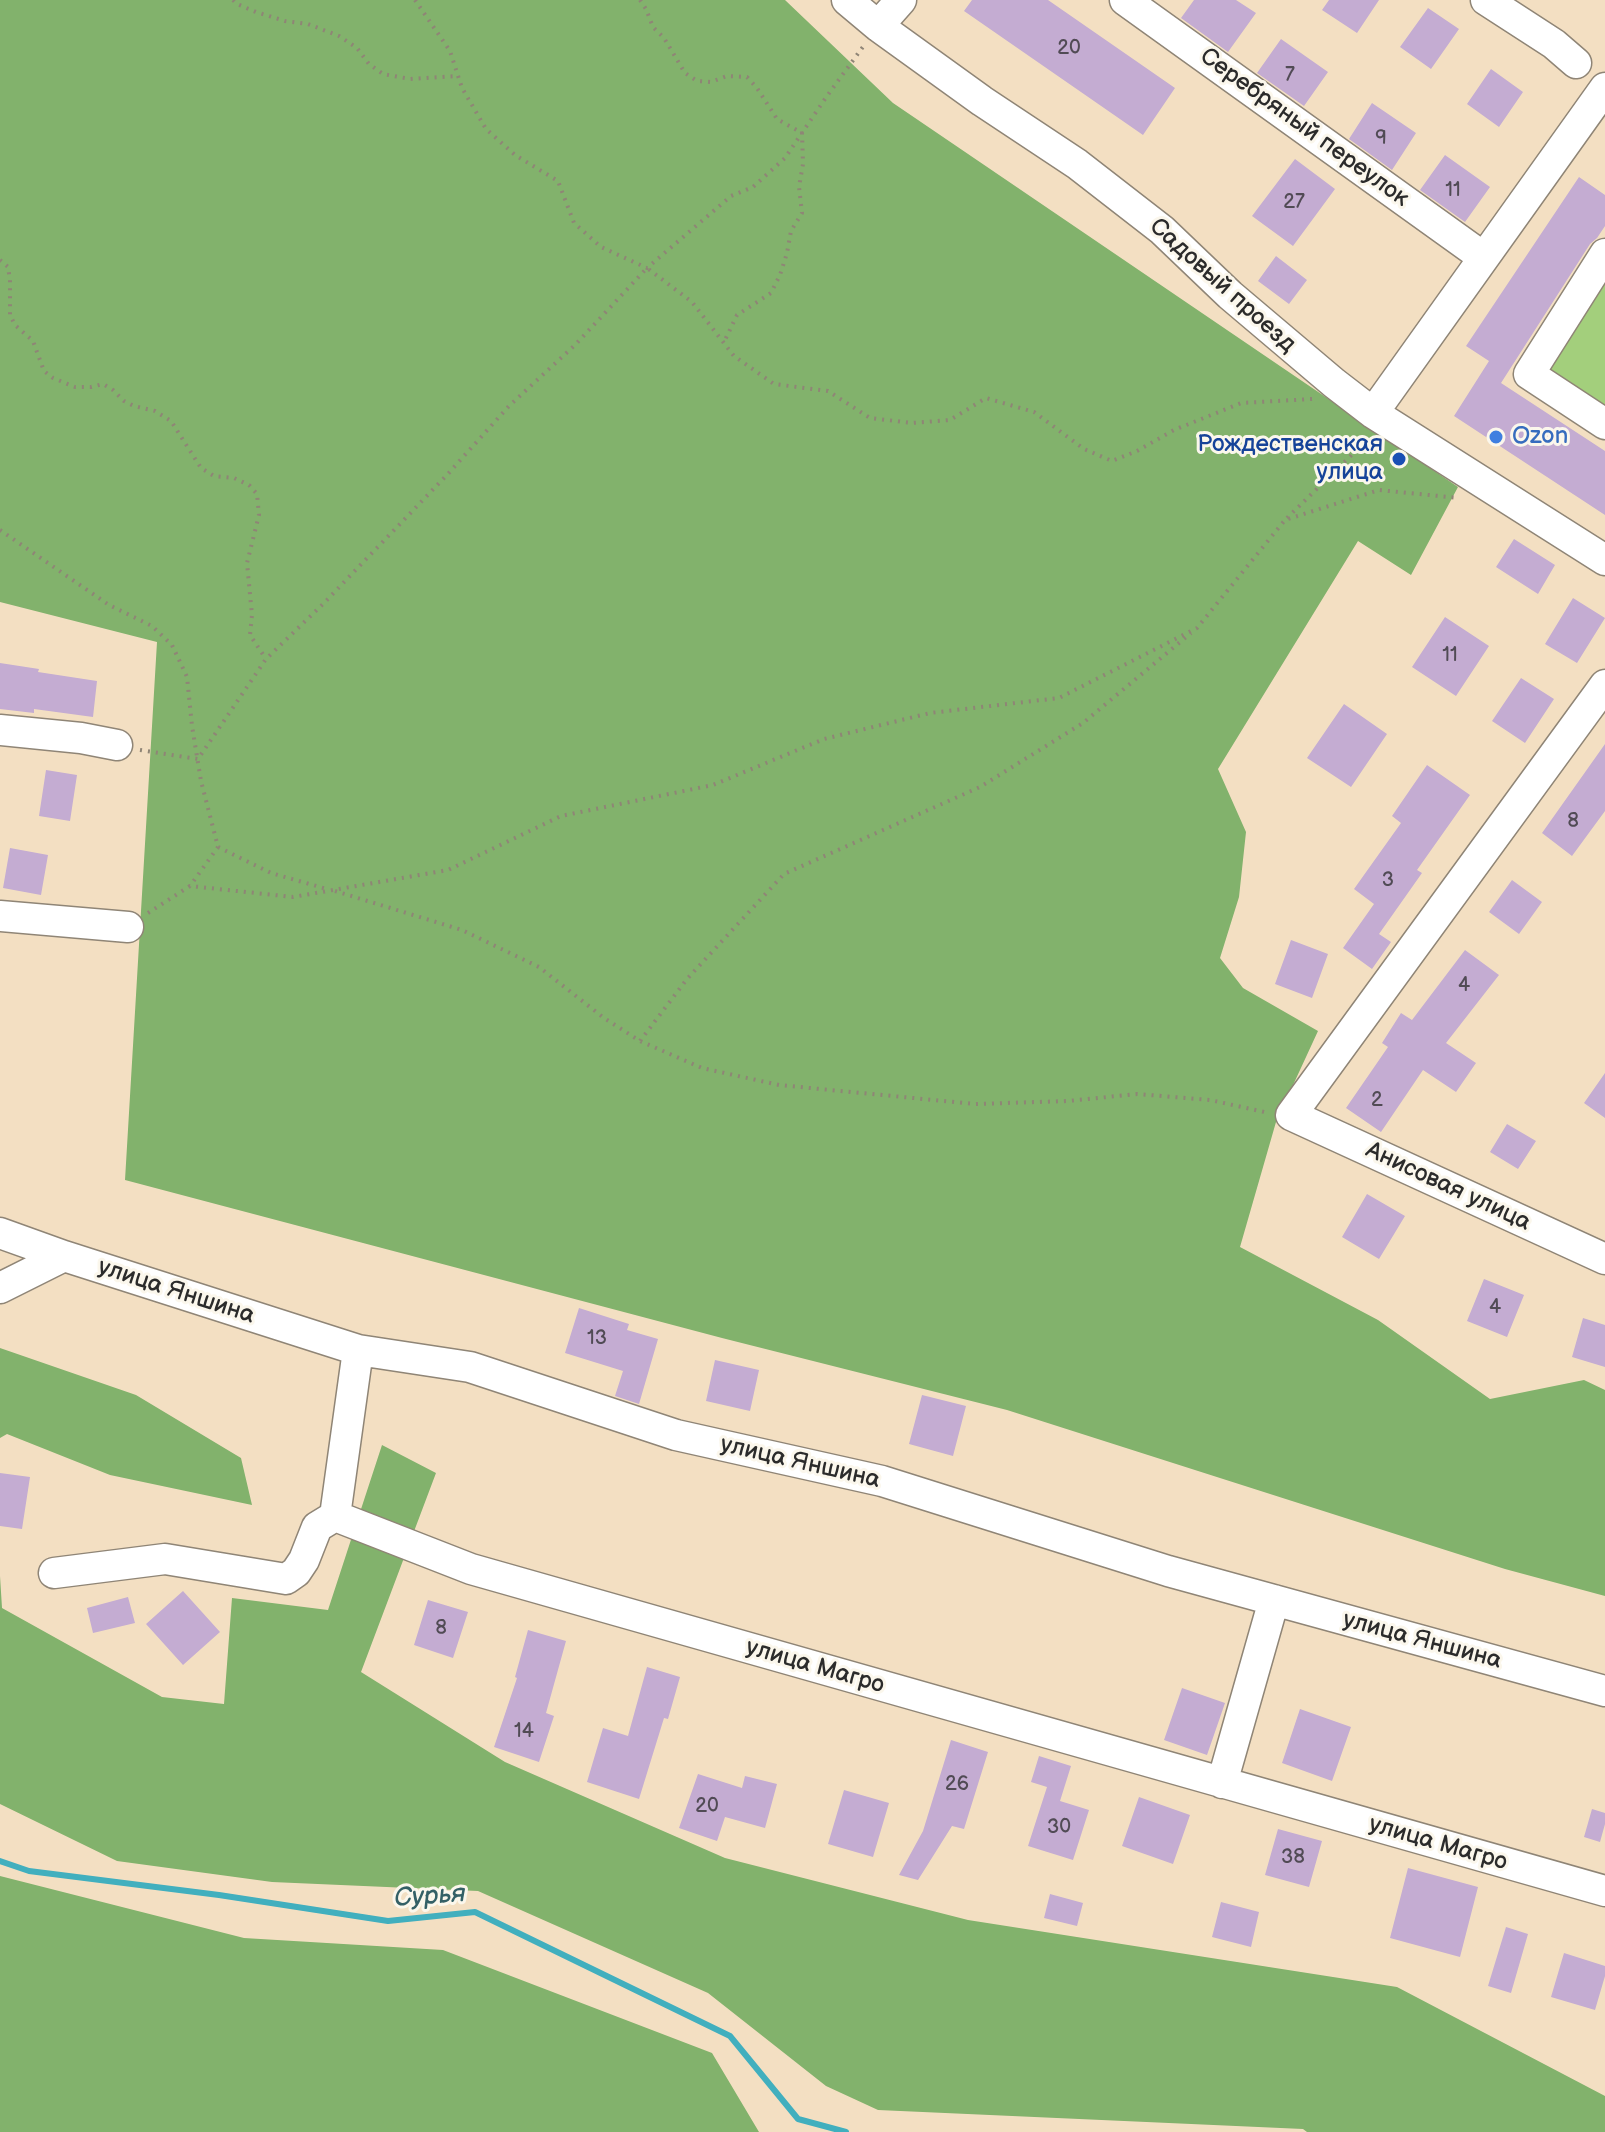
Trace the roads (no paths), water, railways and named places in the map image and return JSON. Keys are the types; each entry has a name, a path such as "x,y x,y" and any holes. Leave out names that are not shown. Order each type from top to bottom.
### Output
{"street":[{"name":"Садовый проезд","path":"847,0 982,101 1077,164 1162,230 1230,295 1379,417 1605,560"},
{"path":"878,26 901,0"},
{"name":"Серебряный переулок","path":"1125,0 1483,257"},
{"path":"1486,0 1554,44 1576,63"},
{"path":"1379,417 1483,257 1600,106"},
{"path":"1605,254 1529,374 1605,424"},
{"name":"Анисовая улица","path":"1605,685 1291,1115 1605,1259"},
{"path":"0,730 117,745"},
{"path":"0,916 128,927"},
{"name":"улица Яншина","path":"0,1233 358,1350 470,1367 676,1435 882,1481 1168,1571 1605,1691"},
{"path":"0,1288 64,1256"},
{"path":"54,1573 165,1559 286,1579 296,1572 317,1527 335,1516 358,1350"},
{"name":"улица Магро","path":"335,1516 471,1569 1605,1891"},
{"path":"1222,1783 1274,1600"}],"waterway":[{"name":"Сурья","path":"0,1861 29,1871 219,1895 388,1921 475,1912 730,2036 798,2119 846,2132"}],"place":[{"name":"Ozon","path":"1496,437"},
{"name":"Рождественская улица","path":"1399,459"}]}
